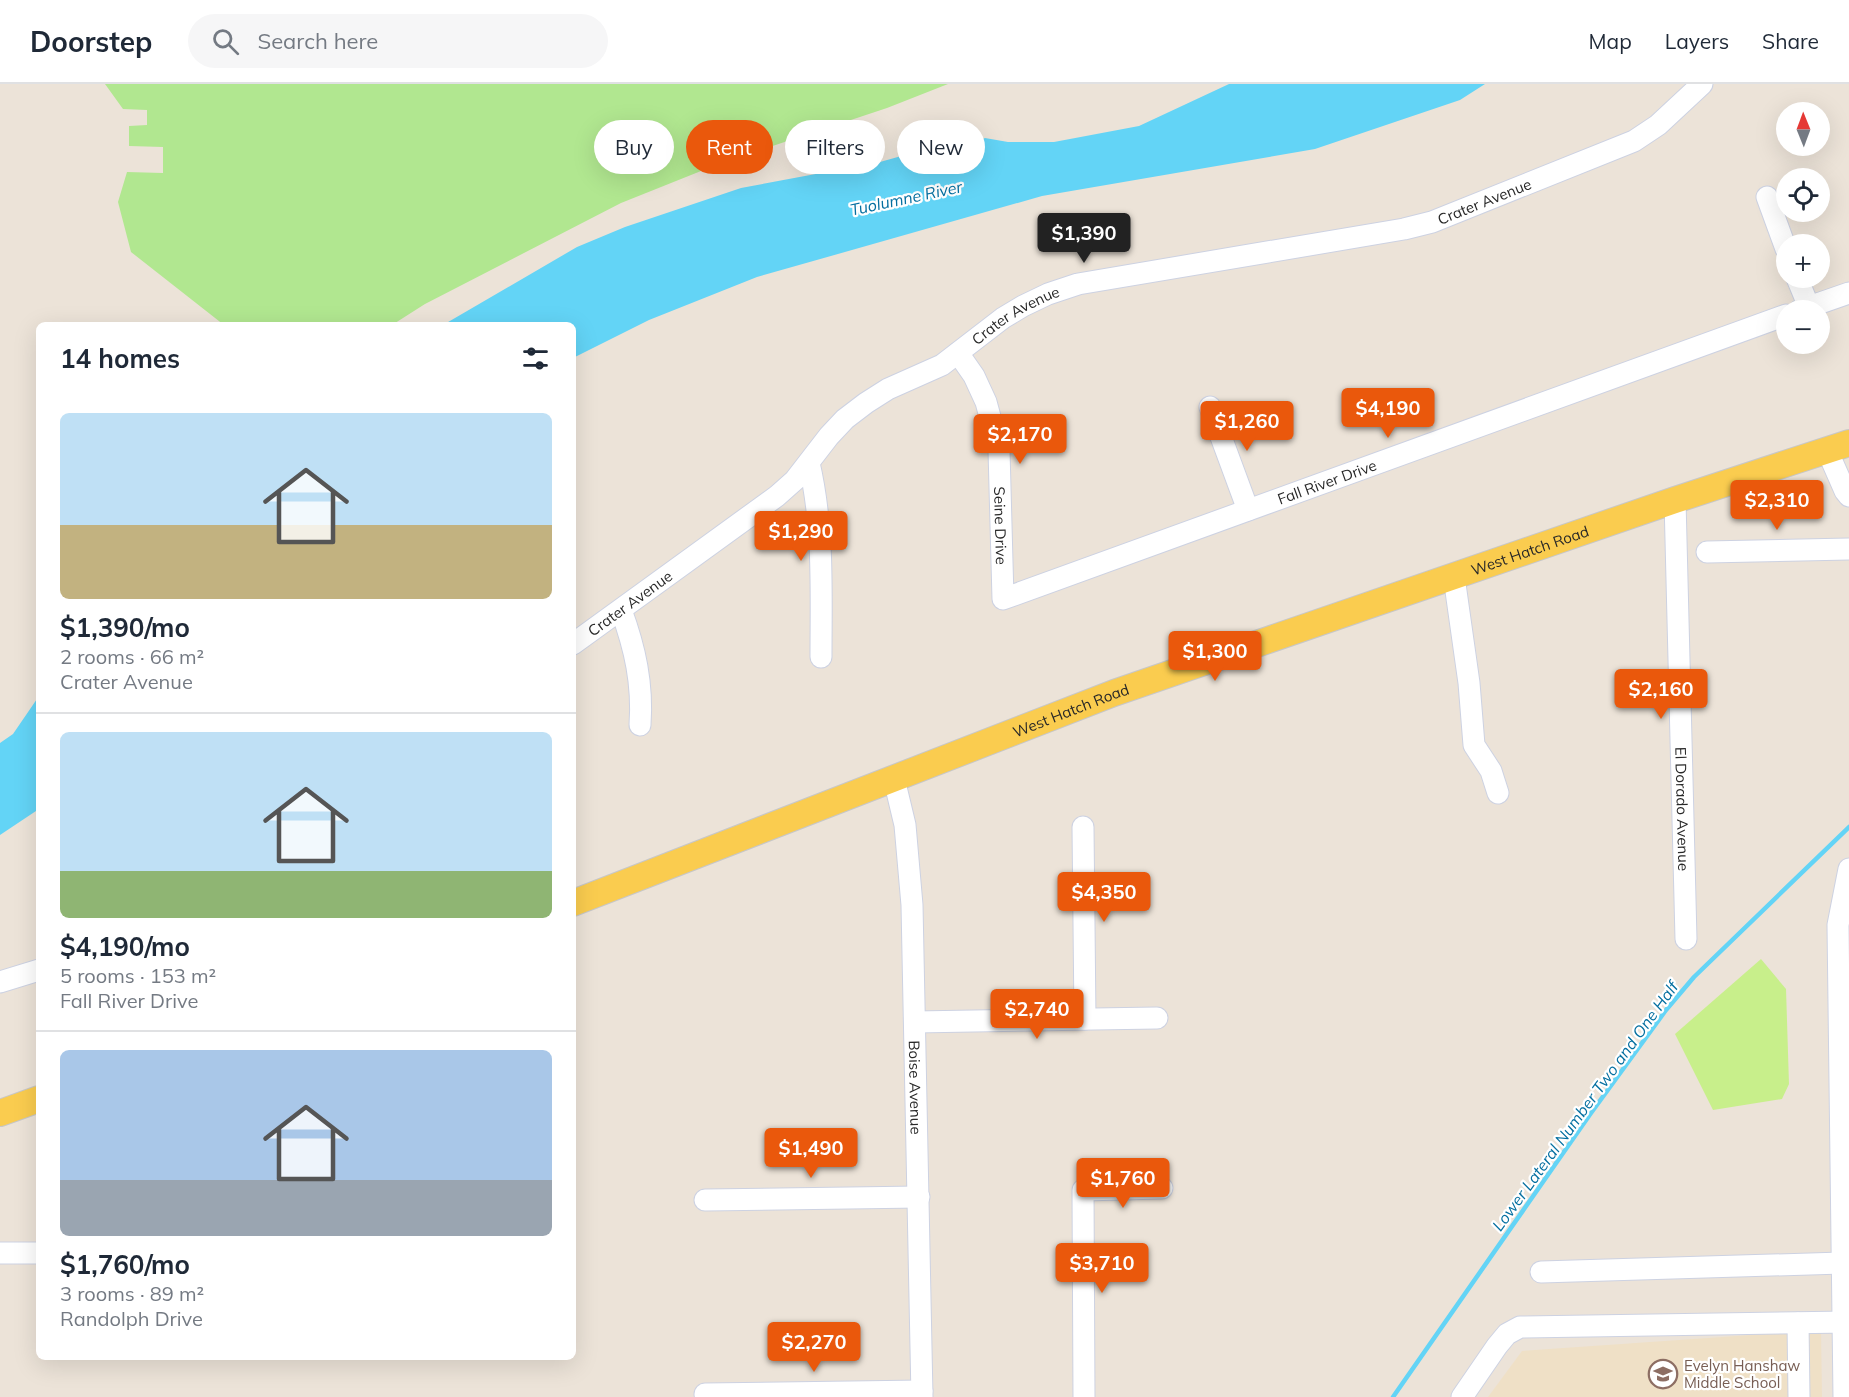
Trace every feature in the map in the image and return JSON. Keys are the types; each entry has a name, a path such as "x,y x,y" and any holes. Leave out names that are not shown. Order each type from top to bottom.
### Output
{"main road":[{"name":"West Hatch Road","path":"576,902 1114,693 1838,446"},
{"path":"0,1113 36,1099"}],"street":[{"name":"Crater Avenue","path":"576,642 777,496 809,463 845,419 866,403 888,389 942,365 1023,306 1048,294 1078,284 1404,229 1432,222 1634,141 1658,125 1702,84"},
{"path":"1767,197 1781,234"},
{"path":"1829,300 1849,293"},
{"name":"Fall River Drive","path":"1003,599 1776,319"},
{"name":"Seine Drive","path":"958,353 974,376 986,402 999,450 1003,599"},
{"path":"1210,407 1248,510"},
{"path":"1838,446 1845,491 1849,496"},
{"path":"809,463 817,496 820,527 821,657"},
{"name":"El Dorado Avenue","path":"1675,500 1686,939"},
{"path":"1707,552 1849,549"},
{"path":"1454,577 1469,683 1474,745 1491,771 1498,793"},
{"path":"621,610 632,640 638,666 642,702 640,725"},
{"name":"Boise Avenue","path":"894,779 905,825 909,863 915,1022 922,1394"},
{"path":"1083,827 1085,1019"},
{"path":"1844,1397 1846,1322 1842,1263 1838,925 1849,869"},
{"path":"0,982 36,971"},
{"path":"915,1022 1157,1018"},
{"path":"1084,1397 1083,1190 1162,1188"},
{"path":"705,1200 919,1197"},
{"path":"0,1253 36,1253"},
{"path":"1540,1272 1842,1263"},
{"path":"1462,1397 1507,1334 1520,1328 1846,1322"},
{"path":"1798,1323 1799,1397"},
{"path":"705,1394 922,1394"}],"shaded area":[{"name":"Evelyn Hanshaw Middle School","path":"1821,1330 1822,1397 1488,1397 1522,1351"}],"green space":[{"path":"105,84 948,84 851,120 785,120 785,142 773,146 773,120 686,120 686,174 694,174 621,203 425,304 397,322 220,322 131,252 118,202 127,172 163,173 163,147 129,146 129,126 147,125 147,110 123,109"},
{"path":"1761,959 1786,989 1789,1084 1782,1099 1713,1110 1675,1034"}],"water":[{"name":"Tuolumne River","path":"1229,84 1485,84 1460,100 1315,149 1042,196 757,277 649,320 576,356 576,322 448,322 577,247 625,227 741,188 816,174 885,174 885,161 897,157 897,174 985,174 985,138 1008,142 1054,142 1139,126"},
{"path":"36,700 36,811 0,835 0,743 13,734"}],"waterway":[{"name":"Lower Lateral Number Two and One Half","path":"1393,1397 1591,1113 1666,1010 1694,977 1849,827"}],"place":[{"name":"Evelyn Hanshaw Middle School","path":"1663,1374"}]}
